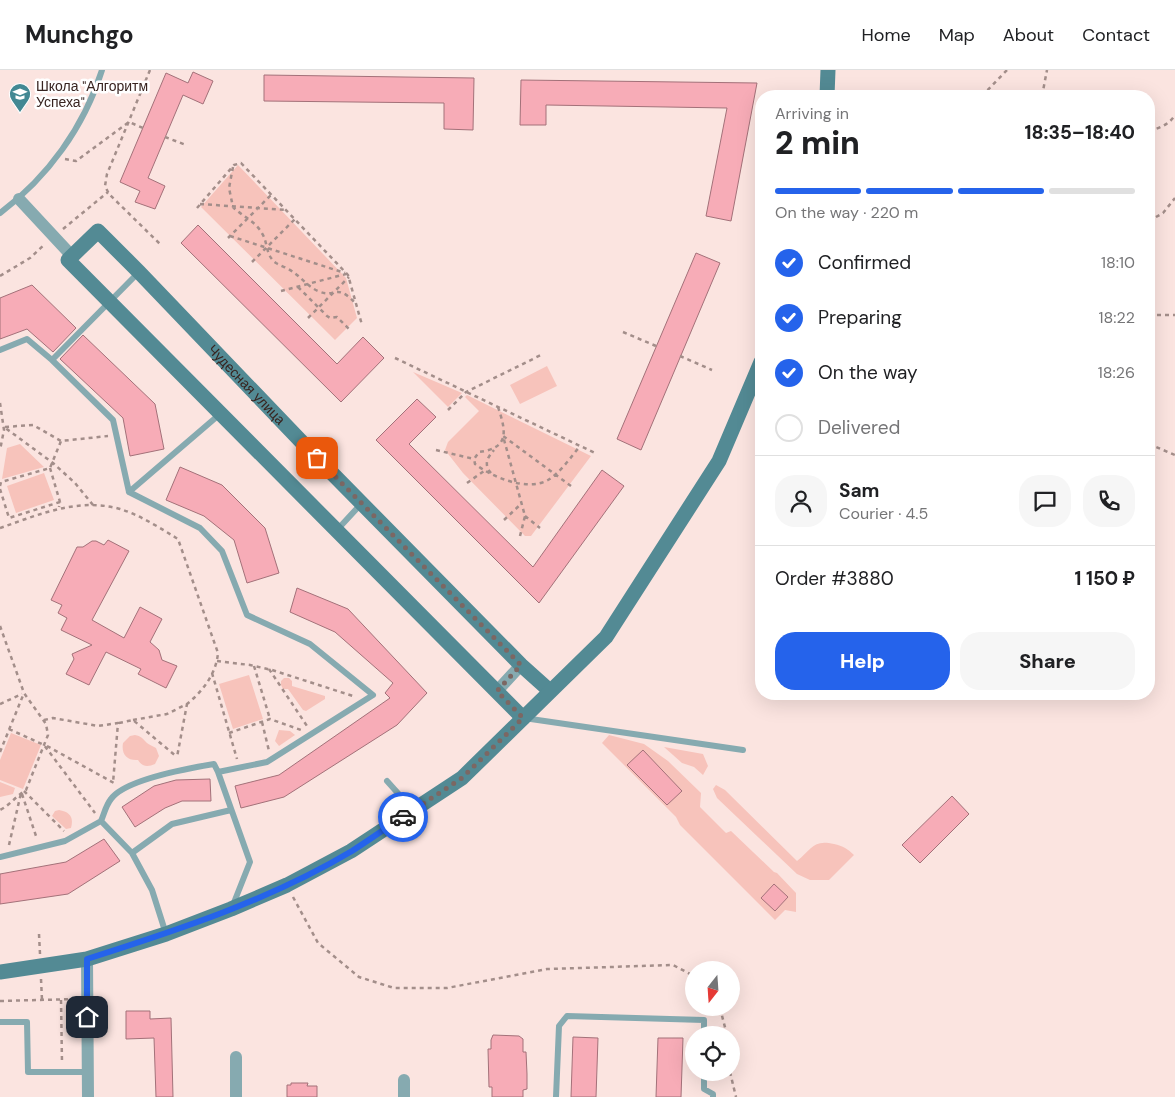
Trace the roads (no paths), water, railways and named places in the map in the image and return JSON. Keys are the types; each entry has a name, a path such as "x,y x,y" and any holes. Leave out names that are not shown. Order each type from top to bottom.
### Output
{"street":[{"path":"826,90 828,70"},
{"path":"19,200 72,256 68,260 108,302 523,718"},
{"name":"Чудесная улица","path":"72,256 98,231 362,504 521,665 550,691"},
{"path":"0,972 87,959 166,934 231,910 287,885 351,851 462,778 606,637 719,461 755,376"},
{"path":"497,691 521,665"},
{"path":"87,959 88,1097"},
{"path":"236,1057 236,1097"},
{"path":"404,1080 404,1097"}],"lane":[{"path":"0,213 19,200 60,155 80,124 96,90 102,70"},
{"path":"52,360 139,272"},
{"path":"0,350 27,339 52,360 113,420 129,492"},
{"path":"129,492 220,414"},
{"path":"129,492 200,528 222,551 247,615 310,644 373,695 267,762 218,772"},
{"path":"336,530 362,504"},
{"path":"523,718 743,750"},
{"path":"3,856 65,841 101,821 110,800 130,785 185,769 214,764 250,862 231,910"},
{"path":"387,781 413,810"},
{"path":"132,853 172,824 231,810"},
{"path":"101,821 132,853 152,890 166,934"},
{"path":"556,1097 559,1026 567,1016 704,1020 704,1026"},
{"path":"0,1022 28,1022 28,1072 88,1072"},
{"path":"704,1081 704,1088 714,1094 713,1097"}],"place":[{"name":"Школа \"Алгоритм Успеха\"","path":"20,113"}]}
